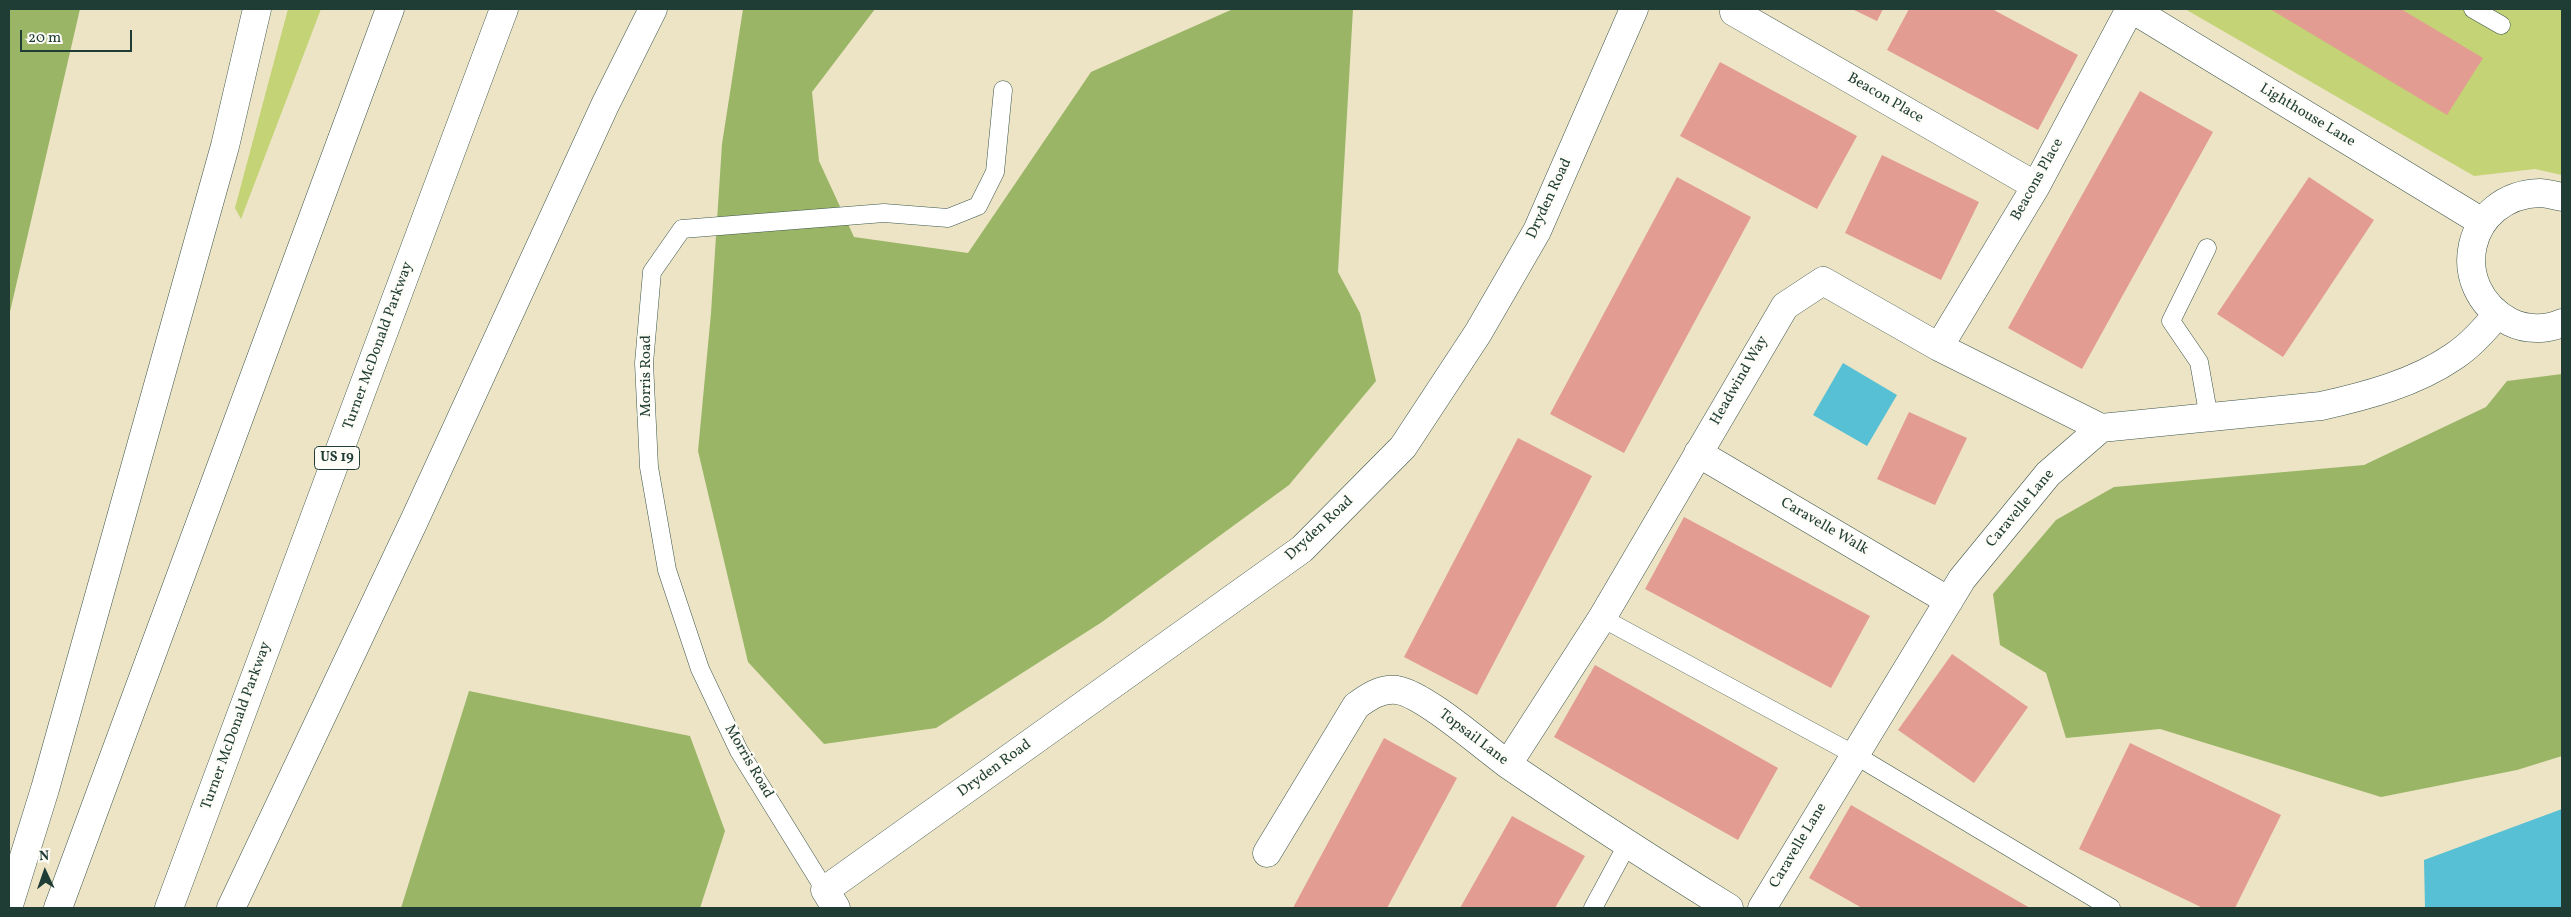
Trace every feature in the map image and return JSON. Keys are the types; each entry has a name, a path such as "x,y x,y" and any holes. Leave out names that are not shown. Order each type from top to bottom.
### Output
{"main road":[{"path":"9,905 48,779 222,156 257,9"},
{"path":"58,908 390,9"},
{"name":"Turner McDonald Parkway","path":"169,908 504,9"},
{"path":"231,908 415,519 605,105 653,9"},
{"name":"Dryden Road","path":"831,899 1302,549 1403,448 1478,333 1537,231 1634,9"},
{"name":"Beacons Place","path":"1939,347 2036,186 2131,9"},
{"name":"Lighthouse Lane","path":"2131,9 2482,222"},
{"name":"Beacon Place","path":"1734,12 2036,186"},
{"path":"2562,198 2541,193 2518,196 2498,206 2482,222 2472,248 2470,261 2473,282 2483,300 2497,315 2515,325 2535,328 2562,323"},
{"name":"Headwind Way","path":"1508,764 1602,618 1785,306 1823,281 1939,347 2101,428"},
{"path":"2101,428 2321,406 2408,380 2453,357 2467,346 2497,315"},
{"name":"Caravelle Lane","path":"1762,908 1962,579 2048,474 2101,428"},
{"name":"Caravelle Walk","path":"1698,453 1949,601"},
{"name":"Topsail Lane","path":"1267,853 1356,706 1375,692 1397,690 1427,704 1508,764 1627,845 1730,908"}],"lane":[{"path":"2474,9 2501,25"},
{"name":"Morris Road","path":"831,899 739,751 700,669 667,570 649,467 644,363 652,272 682,229 884,213 948,218 978,206 995,172 1003,90"},
{"path":"2207,248 2171,321 2199,362 2209,418"},
{"path":"1602,618 1855,755 2111,908"},
{"path":"1593,908 1627,845"}],"green space":[{"path":"9,9 80,9 9,316"},
{"path":"288,9 321,9 241,219 235,208"},
{"path":"743,9 875,9 812,92 819,161 854,237 968,253 1091,72 1233,9 1353,9 1338,272 1360,313 1376,381 1289,485 1102,622 936,728 824,744 748,662 698,451 711,313 722,144"},
{"path":"2185,9 2562,9 2562,175 2535,169 2474,176"},
{"path":"2562,374 2562,756 2517,770 2381,797 2160,729 2066,738 2046,673 2000,645 1993,594 2056,520 2114,487 2364,465 2486,407 2507,381"},
{"path":"469,691 690,736 725,831 700,908 401,908"}],"water":[{"path":"1843,363 1897,395 1867,446 1813,415"},
{"path":"2562,809 2562,908 2425,908 2424,860"}],"building":[{"path":"1852,9 1883,9 1877,21"},
{"path":"1909,9 1992,9 2078,55 2038,130 1887,50"},
{"path":"2270,9 2401,9 2483,58 2447,115"},
{"path":"1720,62 1857,136 1817,209 1680,136"},
{"path":"2140,91 2213,132 2082,369 2008,328"},
{"path":"1882,155 1979,202 1941,280 1845,233"},
{"path":"1677,177 1751,217 1624,453 1550,414"},
{"path":"2309,177 2374,220 2283,357 2217,314"},
{"path":"1909,412 1967,438 1935,505 1877,479"},
{"path":"1518,438 1592,476 1477,695 1404,657"},
{"path":"1684,517 1870,616 1831,688 1645,589"},
{"path":"1952,654 2028,707 1974,783 1898,730"},
{"path":"1595,665 1778,768 1738,840 1554,737"},
{"path":"1384,738 1457,778 1387,908 1293,908"},
{"path":"2130,743 2281,815 2235,908 2203,908 2079,849"},
{"path":"1851,805 2030,908 1862,908 1809,878"},
{"path":"1512,816 1585,856 1555,908 1460,908"}]}
